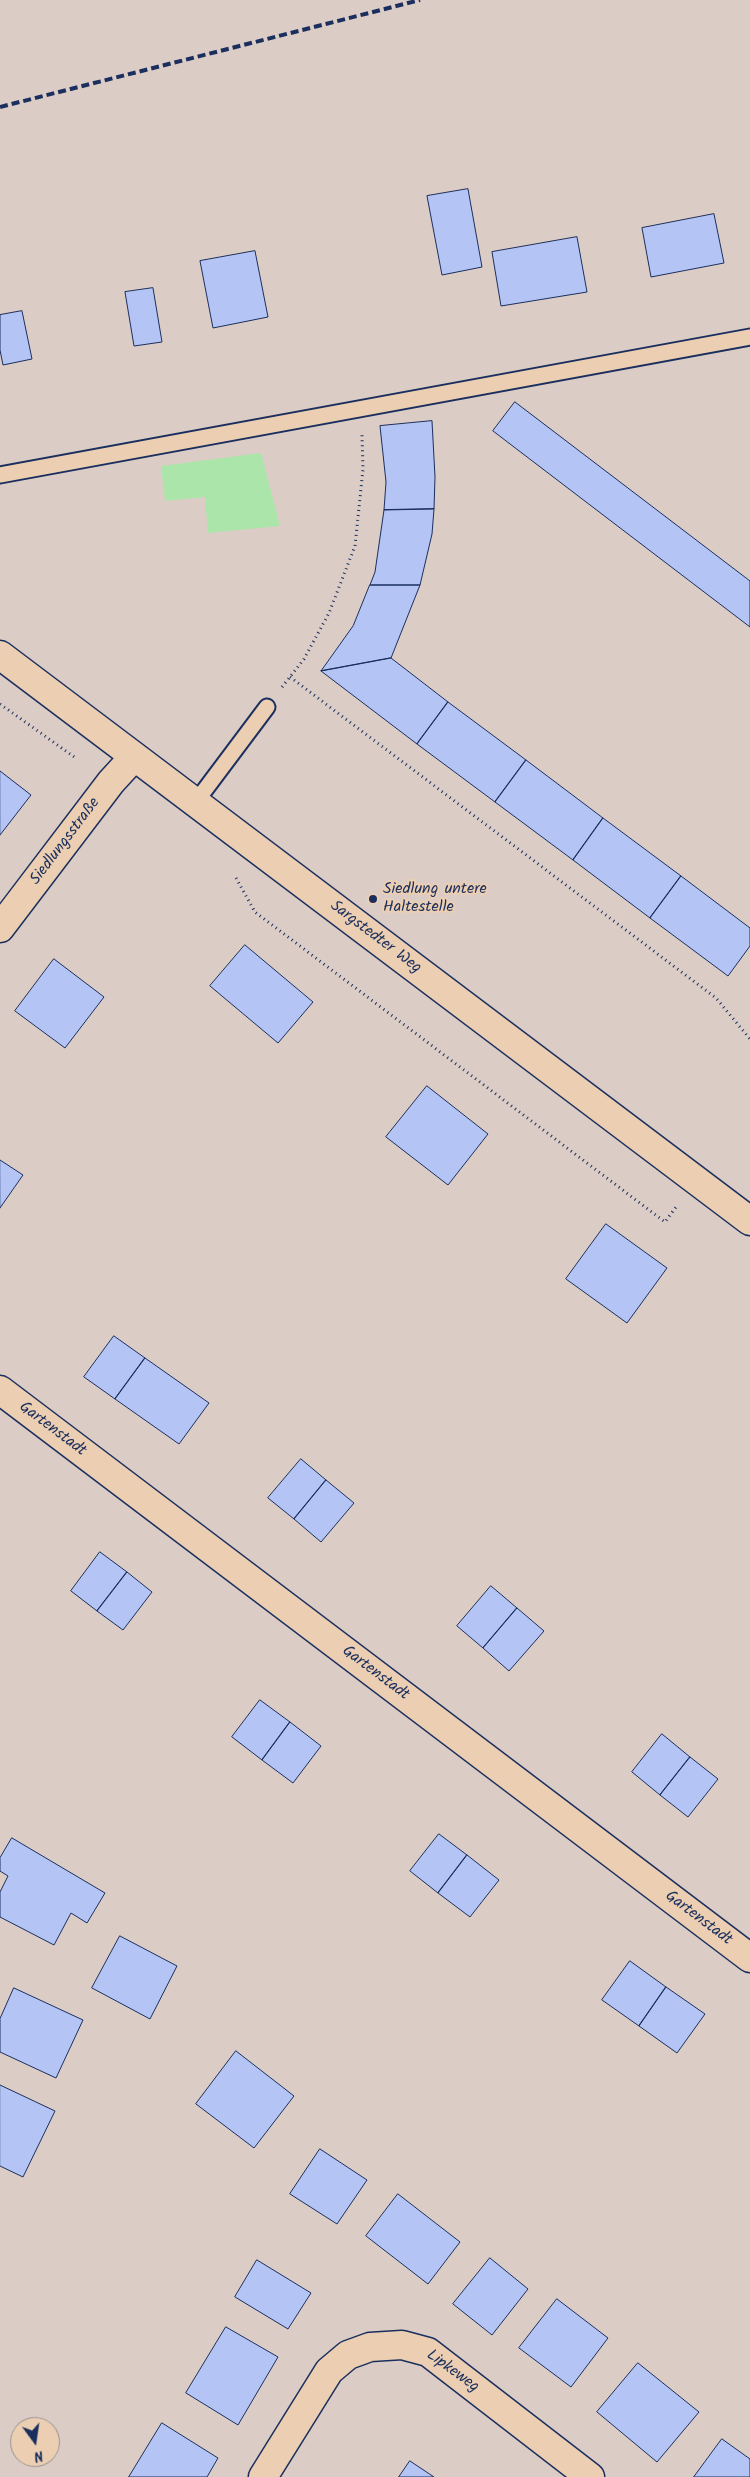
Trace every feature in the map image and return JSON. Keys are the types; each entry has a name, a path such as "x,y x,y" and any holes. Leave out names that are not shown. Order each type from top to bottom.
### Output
{"street":[{"name":"Sargstedter Weg","path":"0,655 133,758 750,1221"},
{"name":"Siedlungsstraße","path":"0,928 111,782 133,758"},
{"name":"Gartenstadt","path":"0,1390 750,1958"},
{"name":"Lipkeweg","path":"263,2477 329,2371 348,2355 370,2347 402,2345 428,2352 590,2477"}],"lane":[{"path":"0,475 750,337"},
{"path":"195,803 267,707"}],"path":[{"path":"267,707 304,659 329,613 355,546 363,470 358,409"},
{"path":"290,677 716,998 750,1039"},
{"path":"0,704 111,782"},
{"path":"235,876 255,912 664,1222"}],"green space":[{"path":"261,453 280,526 208,533 205,497 165,501 161,466"}],"building":[{"path":"468,189 482,267 442,275 427,196"},
{"path":"714,214 724,263 651,277 642,228"},
{"path":"577,237 587,292 501,306 492,252"},
{"path":"255,251 268,317 213,328 200,261"},
{"path":"153,288 162,342 134,346 125,292"},
{"path":"22,311 32,359 3,365 0,350 0,315"},
{"path":"515,402 750,581 750,627 493,431"},
{"path":"432,421 435,477 434,509 384,510 386,482 380,426"},
{"path":"434,509 432,534 420,585 370,585 375,572 384,510"},
{"path":"370,585 420,585 391,658 321,671 353,626"},
{"path":"391,658 448,702 417,744 321,671"},
{"path":"448,702 526,760 495,802 417,744"},
{"path":"526,760 603,818 573,860 495,802"},
{"path":"0,771 31,795 0,835"},
{"path":"603,818 681,876 650,918 573,860"},
{"path":"681,876 750,928 750,946 728,976 650,918"},
{"path":"245,945 313,1002 278,1043 210,986"},
{"path":"54,959 104,997 65,1048 15,1011"},
{"path":"427,1086 488,1134 448,1185 386,1137"},
{"path":"0,1160 23,1175 0,1208"},
{"path":"606,1224 667,1268 627,1323 566,1279"},
{"path":"114,1336 145,1358 115,1399 84,1377"},
{"path":"145,1358 209,1403 179,1444 115,1399"},
{"path":"301,1459 326,1480 294,1519 268,1498"},
{"path":"326,1480 354,1503 321,1542 294,1519"},
{"path":"100,1552 127,1572 97,1611 71,1591"},
{"path":"127,1572 152,1592 123,1630 97,1611"},
{"path":"491,1586 517,1608 483,1648 457,1626"},
{"path":"517,1608 544,1631 509,1671 483,1648"},
{"path":"260,1700 290,1722 262,1760 232,1737"},
{"path":"290,1722 321,1746 293,1783 262,1760"},
{"path":"662,1734 690,1757 660,1795 632,1772"},
{"path":"690,1757 718,1779 688,1817 660,1795"},
{"path":"439,1834 467,1855 438,1893 410,1871"},
{"path":"12,1838 105,1893 87,1923 71,1913 54,1945 0,1917 0,1892 8,1876 0,1871 0,1858"},
{"path":"467,1855 499,1880 470,1917 438,1893"},
{"path":"120,1936 177,1966 150,2019 92,1988"},
{"path":"630,1961 666,1987 639,2026 602,2000"},
{"path":"666,1987 705,2014 677,2053 639,2026"},
{"path":"14,1988 83,2020 56,2078 0,2052 0,2019"},
{"path":"236,2051 294,2096 254,2148 196,2104"},
{"path":"0,2085 55,2111 23,2177 0,2166"},
{"path":"320,2149 367,2180 337,2224 290,2194"},
{"path":"398,2194 460,2242 428,2284 366,2236"},
{"path":"490,2258 528,2289 492,2335 453,2304"},
{"path":"257,2260 311,2293 288,2329 235,2297"},
{"path":"557,2299 608,2338 571,2387 519,2348"},
{"path":"226,2327 278,2357 238,2425 186,2393"},
{"path":"638,2363 699,2412 657,2462 597,2412"},
{"path":"162,2423 218,2458 207,2477 129,2477"},
{"path":"722,2439 750,2459 750,2477 694,2477"},
{"path":"410,2461 434,2477 399,2477"}],"railway":[{"path":"0,107 420,0"}],"place":[{"name":"Siedlung untere Haltestelle","path":"373,899"}]}
